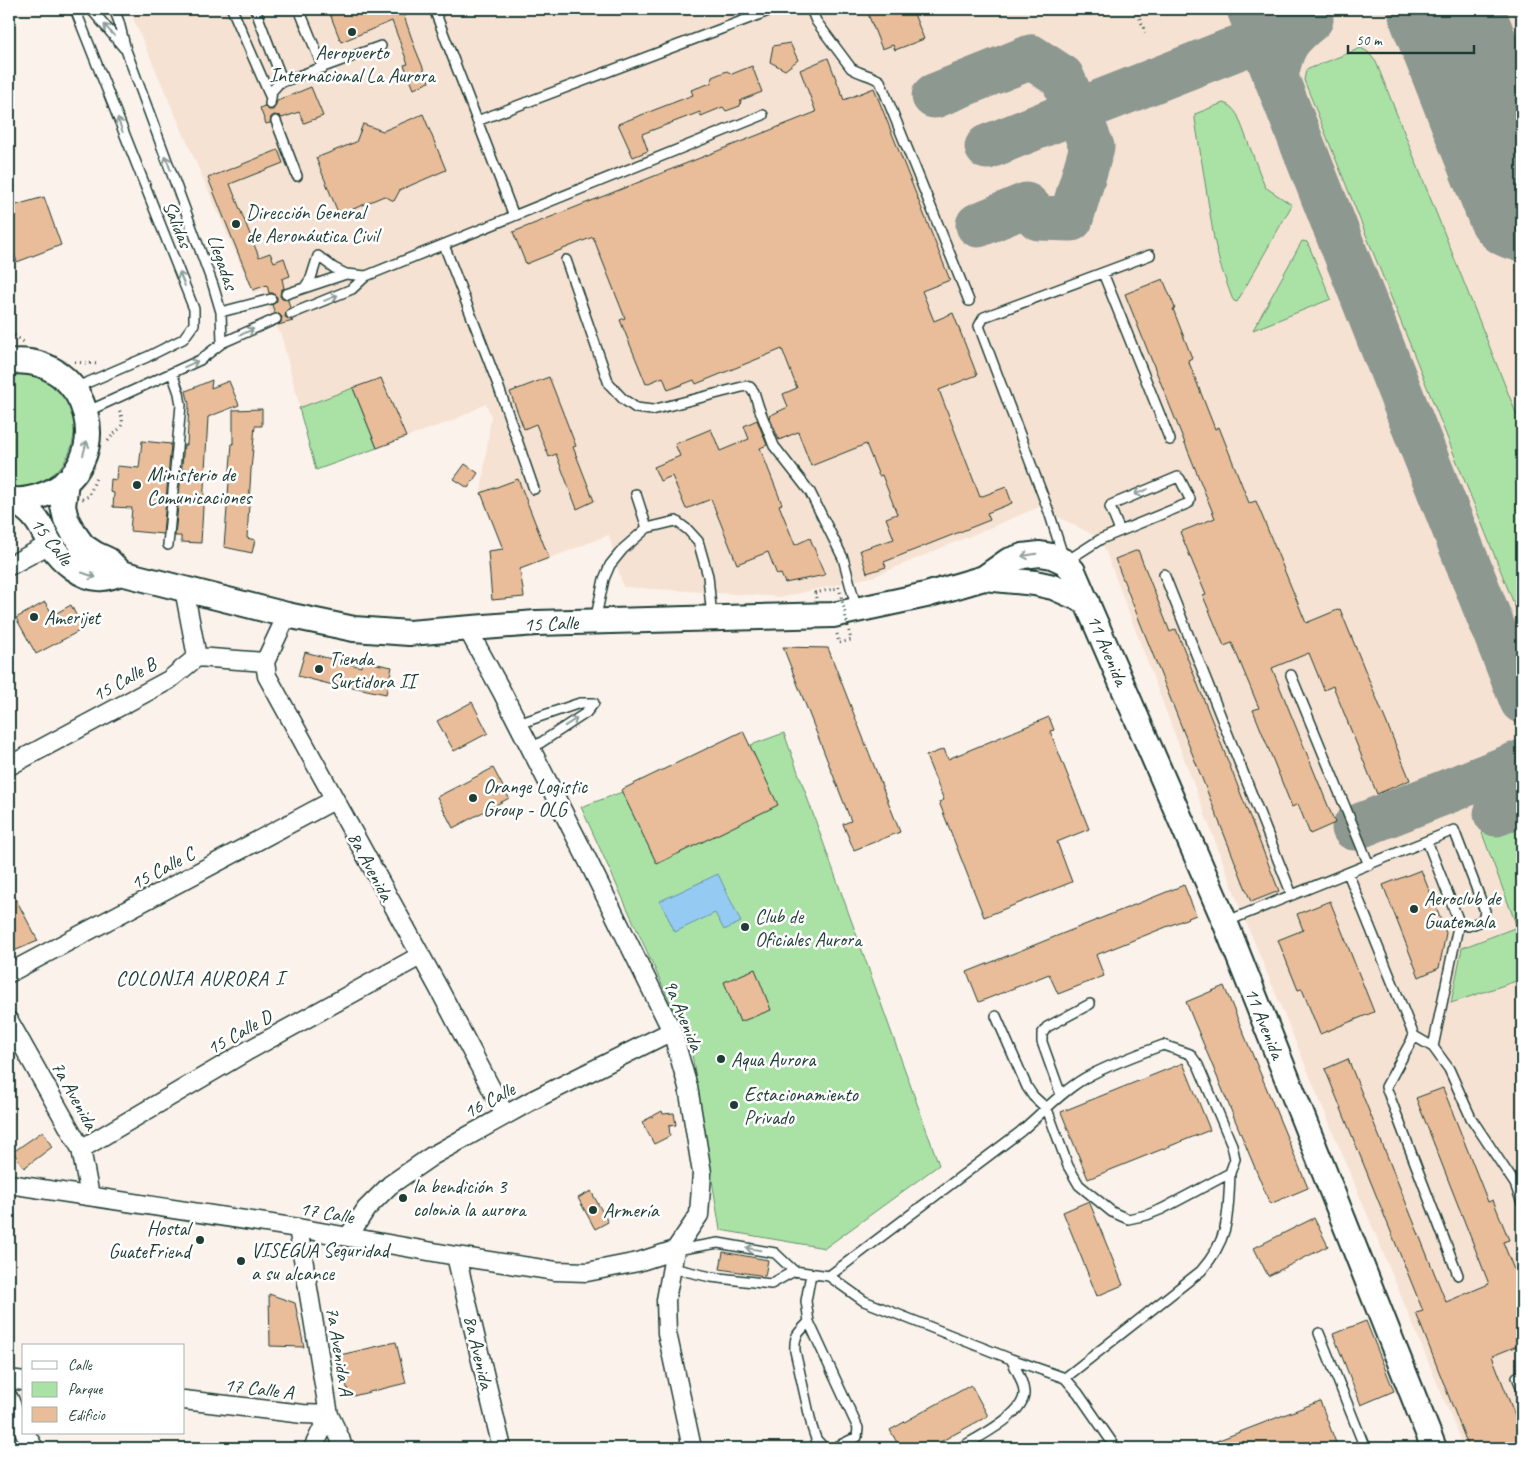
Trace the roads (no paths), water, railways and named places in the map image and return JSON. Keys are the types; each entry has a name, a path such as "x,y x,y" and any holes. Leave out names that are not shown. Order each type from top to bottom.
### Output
{"main road":[{"path":"11,500 33,499 51,492 66,481 78,467 86,450 89,431 86,412 74,388 66,379 50,368 12,356"},
{"name":"15 Calle","path":"66,481 63,506 66,519 73,532 83,546 108,560 121,573 287,615 363,630 409,633 536,623 820,616 926,595 984,578"},
{"name":"15 Calle","path":"11,500 34,515 50,544 62,559 74,569 101,579 121,573"},
{"path":"984,578 1008,562 1024,556 1040,554 1052,556 1065,562"},
{"name":"11 Avenida","path":"1065,562 1073,571 1087,602 1225,922 1434,1448"},
{"name":"11 Avenida","path":"984,578 1035,583 1053,587 1087,602"}],"street":[{"path":"9,566 50,544"},
{"path":"184,589 196,657 264,662 287,615"},
{"name":"9a Avenida","path":"467,628 531,749 672,1031 688,1087 702,1173 699,1215 675,1250 666,1300 667,1333 692,1448"},
{"name":"15 Calle B","path":"9,766 169,680 196,657"},
{"name":"8a Avenida","path":"264,662 267,676 505,1115"},
{"name":"15 Calle C","path":"9,973 334,800"},
{"name":"15 Calle D","path":"80,1148 249,1050 420,956"},
{"name":"7a Avenida","path":"9,1021 80,1148 90,1196"},
{"name":"16 Calle","path":"348,1237 366,1209 390,1185 432,1156 505,1115 672,1031"},
{"name":"17 Calle","path":"9,1184 298,1228 456,1256 556,1271 587,1272 638,1262 675,1250"},
{"name":"7a Avenida A","path":"298,1228 329,1415 343,1448"},
{"name":"8a Avenida","path":"456,1256 502,1448"},
{"name":"17 Calle","path":"638,1262 672,1268"},
{"path":"9,1380 22,1381"},
{"path":"9,1399 22,1428"},
{"name":"17 Calle A","path":"185,1400 303,1414 329,1415"},
{"path":"312,1448 329,1415"},
{"path":"25,1434 34,1448"}],"lane":[{"name":"Salidas","path":"74,388 147,357 183,339 194,324 194,308 75,9"},
{"path":"92,9 126,50"},
{"path":"114,9 126,50"},
{"path":"232,9 270,100 274,87 283,82 381,46"},
{"path":"255,9 283,82"},
{"path":"299,9 323,68"},
{"path":"434,9 514,216"},
{"path":"477,121 774,9"},
{"path":"811,9 816,21 851,68 856,72 874,77 880,81 969,301"},
{"name":"Llegadas","path":"126,50 213,285 221,312 222,343"},
{"path":"291,314 352,289 366,276 764,115"},
{"path":"276,121 298,176"},
{"path":"444,245 498,385 534,489"},
{"path":"1120,530 1110,507 1111,505 1178,477 1180,479 1190,499 1189,503 1101,539 1065,562 1049,512 979,326 984,317 1150,254"},
{"path":"305,287 313,272 318,256 346,274 366,276"},
{"path":"566,260 610,384 636,408 652,410 746,386 750,387 754,392 774,446 810,492 843,558 857,610"},
{"path":"1103,273 1170,440"},
{"path":"286,294 346,274"},
{"path":"221,312 271,299"},
{"path":"86,412 200,360 222,343 276,319"},
{"path":"168,544 181,405 172,373"},
{"path":"636,494 647,528"},
{"path":"594,622 604,579 610,565 628,543 647,528 676,521 698,541 708,576 712,618"},
{"path":"1164,574 1292,894"},
{"path":"1291,675 1369,865"},
{"path":"518,724 580,703 594,702 586,712 531,749"},
{"path":"1225,922 1454,830 1485,911 1481,922 1468,926 1459,922"},
{"path":"1427,841 1459,922 1433,1047"},
{"path":"1348,873 1414,1036 1433,1047 1449,1069 1470,1118 1514,1184 1522,1202"},
{"path":"1061,1095 1042,1042 1042,1034 1047,1026 1090,1004"},
{"path":"996,1016 1027,1087 1033,1096 1047,1109 1068,1166 1079,1185 1112,1212 1128,1219 1147,1215 1230,1173"},
{"path":"1414,1036 1386,1088 1458,1275"},
{"path":"829,1276 1020,1132 1061,1095 1086,1078 1145,1052 1164,1046 1190,1054 1198,1065 1232,1145 1235,1159 1230,1173 1228,1223 1221,1242 1210,1261 1200,1271 1065,1378"},
{"path":"675,1250 718,1244 775,1253 794,1271 829,1276 864,1301 1011,1359 1065,1378 1078,1393 1116,1448"},
{"path":"672,1268 711,1276 771,1284 794,1271"},
{"path":"811,1274 806,1301 809,1322 858,1428 857,1437 834,1448"},
{"path":"809,1322 797,1333 794,1339 795,1351 812,1427 816,1439 822,1448"},
{"path":"1319,1333 1365,1448"},
{"path":"960,1448 970,1446 1009,1417 1022,1402 1024,1393 1022,1383 1011,1359"},
{"path":"1522,1375 1517,1377 1522,1389"}],"water":[{"path":"718,874 741,922 724,930 715,913 675,932 660,901"}],"place":[{"name":"Aeropuerto Internacional La Aurora","path":"352,32"},
{"name":"Dirección General de Aeronáutica Civil","path":"236,224"},
{"name":"Ministerio de Comunicaciones","path":"137,485"},
{"name":"Amerijet","path":"34,617"},
{"name":"Tienda Surtidora II","path":"319,669"},
{"name":"Orange Logistic Group - OLG","path":"473,798"},
{"name":"Aeroclub de Guatemala","path":"1414,909"},
{"name":"Club de Oficiales Aurora","path":"745,927"},
{"name":"Aqua Aurora","path":"721,1059"},
{"name":"Estacionamiento Privado","path":"734,1105"},
{"name":"la bendición 3 colonia la aurora","path":"403,1198"},
{"name":"Armería","path":"593,1210"},
{"name":"Hostal GuateFriend","path":"200,1240"},
{"name":"VISEGUA Seguridad a su alcance","path":"241,1261"}],"district":[{"name":"COLONIA AURORA I","path":"200,978"}]}
